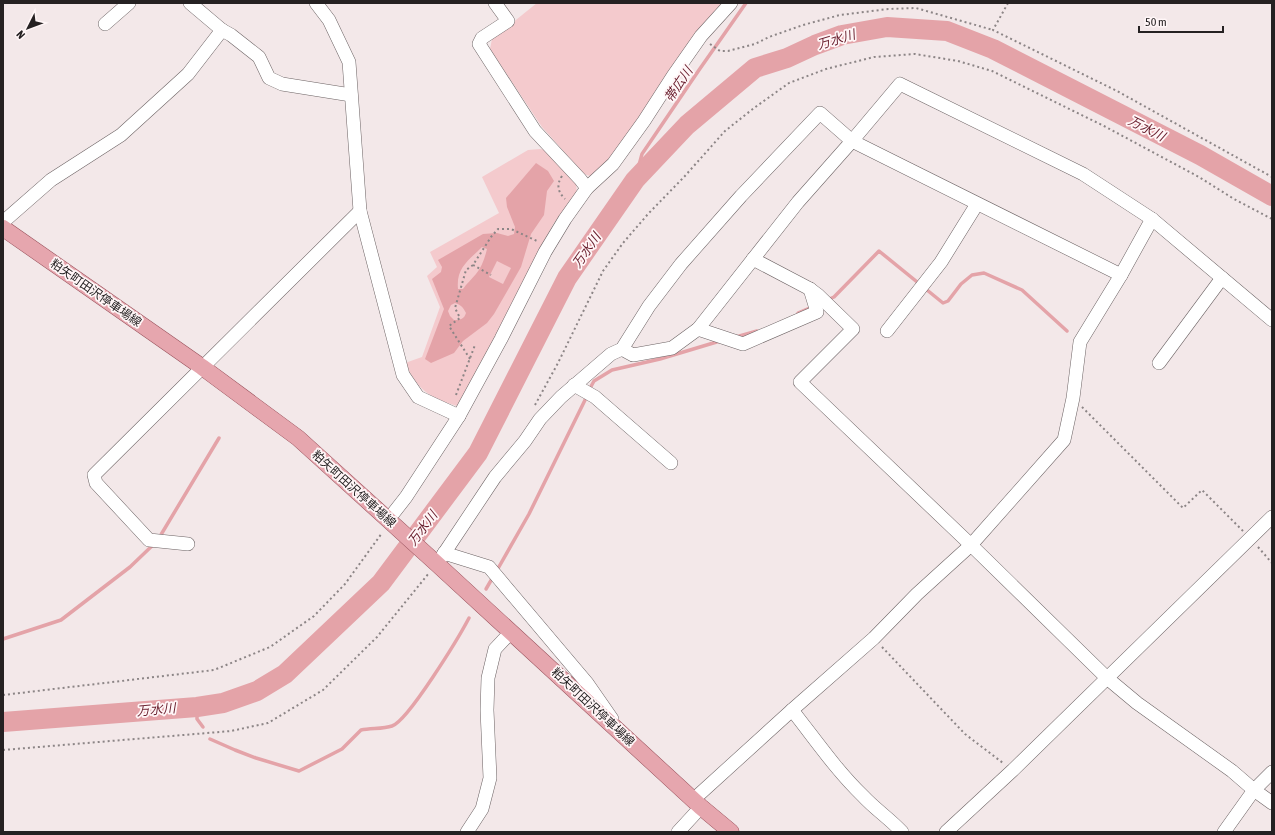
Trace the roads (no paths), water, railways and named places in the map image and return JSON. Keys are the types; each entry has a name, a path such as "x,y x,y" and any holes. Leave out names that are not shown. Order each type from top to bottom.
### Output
{"main road":[{"name":"粕矢町田沢停車場線","path":"3,228 202,367 298,438 391,522 437,559 511,632 697,803 731,832"}],"street":[{"path":"105,24 129,3"},
{"path":"190,3 222,30 231,35 259,57 269,78 282,84 351,94"},
{"path":"316,3 328,20 349,62 360,211 403,375 418,397 459,416"},
{"path":"495,3 508,21 482,38 479,44 535,131 587,188"},
{"path":"391,522 459,416 501,339 545,252 565,219 587,188 613,164 701,36 731,3"},
{"path":"3,222 51,180 121,135 188,74 222,30"},
{"path":"622,350 633,356 672,348 698,329 798,202 900,84 1083,174 1152,219 1272,320"},
{"path":"620,732 587,683 493,572 437,559 495,477 525,441 540,419 582,389 611,354 622,350 649,306 681,264 741,196 820,112 852,141 1121,275"},
{"path":"887,331 941,262 976,204"},
{"path":"188,544 150,540 96,484 94,475 360,211"},
{"path":"678,832 697,803 792,710 874,638 917,594 971,545 1064,440 1073,398 1080,342 1121,275 1152,219"},
{"path":"753,259 817,300 853,329 800,382 971,545 1107,678 1137,703 1232,771 1254,790 1272,802"},
{"path":"1159,363 1222,278"},
{"path":"698,329 743,344 817,300"},
{"path":"582,389 671,463"},
{"path":"946,832 1014,770 1272,517"},
{"path":"467,832 482,809 490,778 487,710 488,678 495,649 511,632"},
{"path":"792,710 827,756 863,796 902,832"},
{"path":"1224,832 1254,790 1272,772"}],"waterway":[{"name":"帯広川","path":"635,180 642,154 746,3"},
{"name":"万水川","path":"3,722 197,707 223,703 257,691 285,674 381,583 478,453 567,278 635,180 687,125 755,68 787,58 842,35 887,27 947,31 993,49 1200,155 1272,196"},
{"path":"827,300 834,297 879,251 943,303 948,301 961,284 972,275 984,273 1022,290 1067,331"},
{"path":"798,313 812,307"},
{"path":"736,337 757,331"},
{"path":"589,390 594,381 612,370 660,359 720,341"},
{"path":"496,572 529,514 587,396"},
{"path":"159,538 219,438"},
{"path":"3,639 61,620 130,567 155,543"},
{"path":"486,589 493,577"},
{"path":"210,739 256,758 299,771 342,749 361,730 388,727 399,721 421,695 469,618"},
{"path":"197,707 197,719 203,727"}]}
